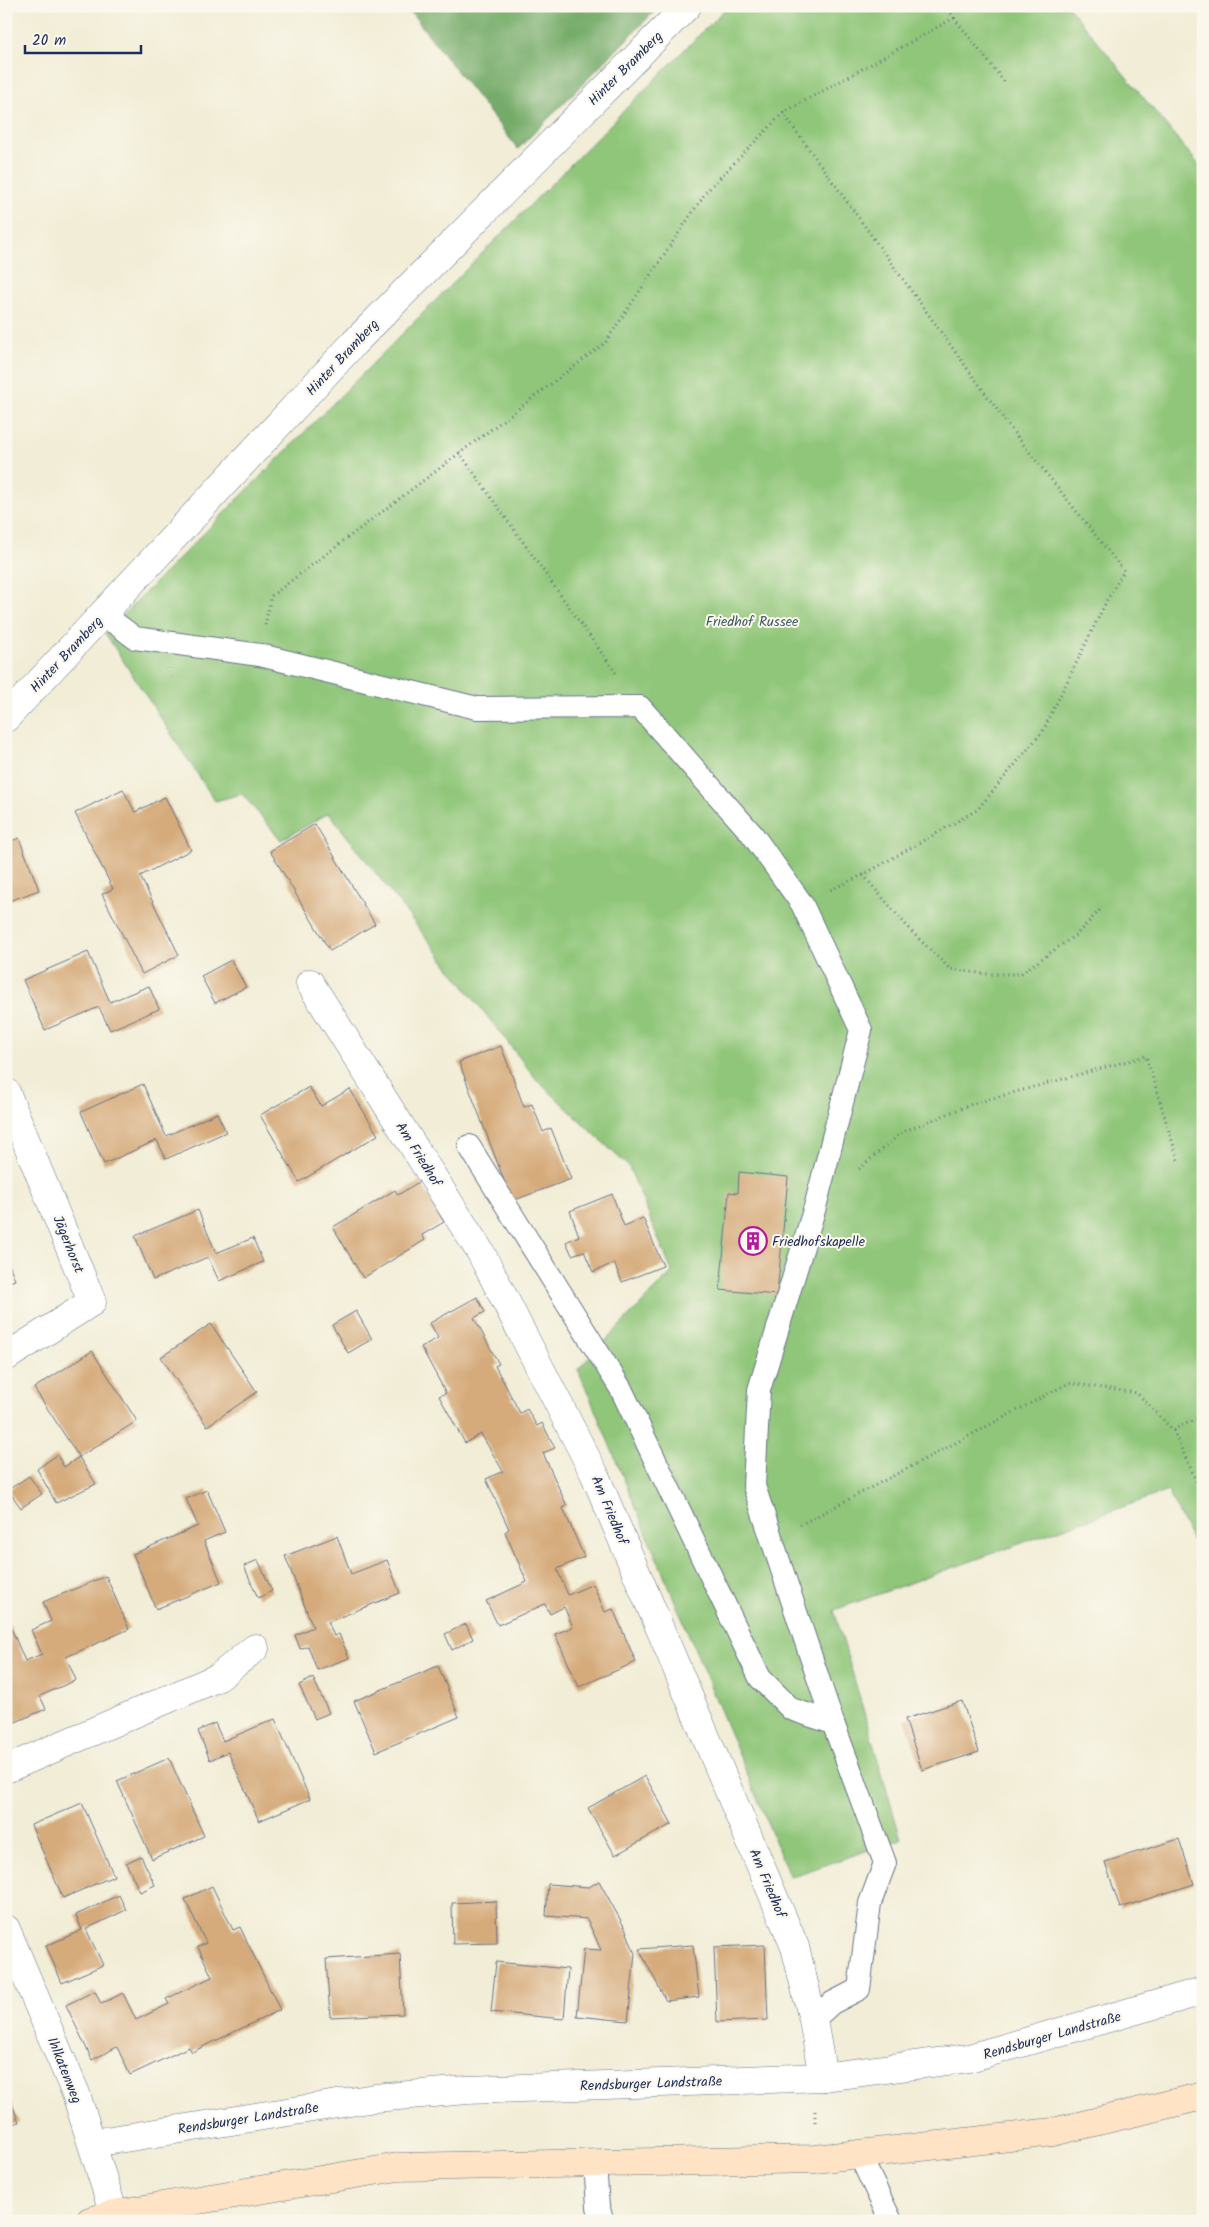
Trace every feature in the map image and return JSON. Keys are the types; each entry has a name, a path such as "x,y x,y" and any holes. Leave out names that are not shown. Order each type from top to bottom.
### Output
{"street":[{"name":"Hinter Bramberg","path":"6,718 354,343 687,6"},
{"name":"Am Friedhof","path":"310,983 481,1253 594,1474 795,1946 814,2020 819,2077"},
{"name":"Jägerhorst","path":"6,1092 92,1302 6,1357"},
{"path":"6,1768 219,1677 255,1648"},
{"name":"Ihlkatenweg","path":"6,1930 76,2094 93,2143 102,2217"},
{"name":"Rendsburger Landstraße","path":"93,2143 375,2098 467,2090 819,2077 969,2058 1203,1992"},
{"path":"102,2217 398,2168 815,2159 860,2156 1054,2132 1203,2096"}],"lane":[{"path":"100,617 116,623 135,638 260,655 477,708 640,707 752,834 802,904 861,1030 814,1207 759,1390 754,1486 833,1723 885,1863 870,1903 859,1989 832,2002 814,2020"},
{"path":"469,1146 621,1390 760,1678 791,1709 833,1723"},
{"path":"860,2156 891,2221"},
{"path":"595,2163 598,2207 603,2221"}],"path":[{"path":"946,6 1006,84"},
{"path":"260,655 271,596 605,342 706,192 783,113 954,18"},
{"path":"783,113 1011,429 1124,571 1107,600 1043,731 977,810 863,875 802,904"},
{"path":"459,452 640,707"},
{"path":"863,875 913,933 950,969 985,974 1020,974 1077,934 1101,910"},
{"path":"858,1170 902,1132 972,1104 1146,1056 1178,1160"},
{"path":"772,1539 1069,1383 1137,1393 1172,1430 1203,1496"},
{"path":"1172,1430 1203,1416"},
{"path":"815,2159 819,2077"}],"green space":[{"path":"406,6 660,6 518,149"},
{"name":"Friedhof Russee","path":"728,6 1068,6 1203,170 1203,1564 1168,1491 834,1610 901,1839 790,1877 578,1369 672,1272 629,1167 537,1080 329,813 281,840 242,794 215,801 105,633"}],"building":[{"path":"123,789 135,812 165,797 191,850 140,876 179,955 142,974 102,894 113,889 75,813"},
{"path":"315,824 375,924 330,951 270,851"},
{"path":"19,838 39,890 6,902 6,843"},
{"path":"88,952 110,1002 149,986 159,1009 110,1030 99,1007 45,1030 23,980"},
{"path":"231,960 246,987 215,1003 201,976"},
{"path":"501,1046 524,1107 532,1104 543,1132 551,1128 571,1179 512,1201 459,1062"},
{"path":"143,1084 166,1136 217,1113 226,1132 166,1159 157,1140 104,1164 81,1112"},
{"path":"309,1087 321,1106 350,1089 378,1135 299,1182 260,1115"},
{"name":"Friedhofskapelle","path":"739,1172 788,1177 777,1295 720,1290 729,1192 738,1193"},
{"path":"420,1181 444,1222 422,1235 425,1240 363,1278 333,1227 395,1190 398,1195"},
{"path":"612,1194 624,1226 643,1218 663,1266 622,1282 614,1263 593,1272 584,1251 572,1255 566,1242 579,1236 570,1211"},
{"path":"198,1210 216,1253 253,1238 263,1262 219,1281 208,1257 153,1280 135,1236"},
{"path":"6,1256 15,1280 6,1283"},
{"path":"477,1297 485,1312 474,1318 499,1364 495,1366 520,1413 527,1409 537,1426 542,1423 555,1448 543,1453 567,1506 563,1508 584,1557 557,1569 568,1595 593,1584 605,1612 613,1609 636,1662 579,1687 555,1634 573,1627 564,1607 550,1614 545,1604 498,1625 486,1601 527,1582 505,1532 509,1529 486,1479 503,1471 481,1434 465,1443 439,1396 446,1393 421,1347 438,1338 430,1323"},
{"path":"356,1311 372,1339 348,1353 332,1325"},
{"path":"211,1324 257,1392 207,1426 161,1357"},
{"path":"92,1351 137,1421 79,1457 34,1388"},
{"path":"57,1455 64,1467 79,1457 96,1484 56,1503 37,1469"},
{"path":"29,1476 42,1494 21,1508 8,1490"},
{"path":"207,1490 225,1532 204,1541 221,1582 156,1609 133,1554 198,1526 186,1499"},
{"path":"337,1536 351,1574 387,1560 400,1593 328,1622 334,1636 339,1634 349,1658 317,1670 308,1646 300,1649 295,1635 313,1627 285,1556"},
{"path":"258,1560 272,1591 258,1598 244,1566"},
{"path":"106,1576 129,1629 66,1657 76,1680 40,1696 46,1709 6,1726 6,1616 25,1661 42,1654 31,1630 51,1621 43,1602"},
{"path":"466,1624 473,1639 452,1650 445,1634"},
{"path":"438,1666 459,1717 376,1752 354,1701"},
{"path":"313,1678 329,1713 315,1719 299,1685"},
{"path":"962,1701 979,1752 922,1770 905,1719"},
{"path":"275,1719 310,1799 259,1821 228,1752 210,1760 198,1731 215,1723 223,1741"},
{"path":"169,1758 204,1836 152,1859 117,1781"},
{"path":"645,1776 672,1824 615,1855 588,1808"},
{"path":"82,1803 114,1876 63,1898 31,1825"},
{"path":"1179,1839 1194,1884 1120,1908 1105,1862"},
{"path":"141,1856 155,1885 140,1892 126,1863"},
{"path":"599,1881 626,1930 635,1954 628,2021 577,2016 584,1949 601,1950 587,1919 546,1916 548,1884 589,1887"},
{"path":"212,1886 233,1930 240,1927 280,2010 192,2052 189,2047 130,2075 117,2047 92,2060 66,2005 95,1991 101,2004 123,1993 136,2020 169,2004 166,1999 212,1977 198,1947 206,1943 185,1899"},
{"path":"119,1895 126,1910 86,1929 103,1965 62,1983 46,1946 82,1930 76,1915"},
{"path":"496,1901 497,1943 453,1944 452,1903"},
{"path":"693,1945 699,1997 666,2001 639,1949"},
{"path":"765,1945 768,2020 717,2022 714,1947"},
{"path":"400,1954 403,2014 330,2017 326,1959"},
{"path":"496,1962 568,1969 564,2019 491,2012"},
{"path":"6,2090 19,2122 6,2127"}],"place":[{"name":"Friedhofskapelle","path":"753,1241"}]}
